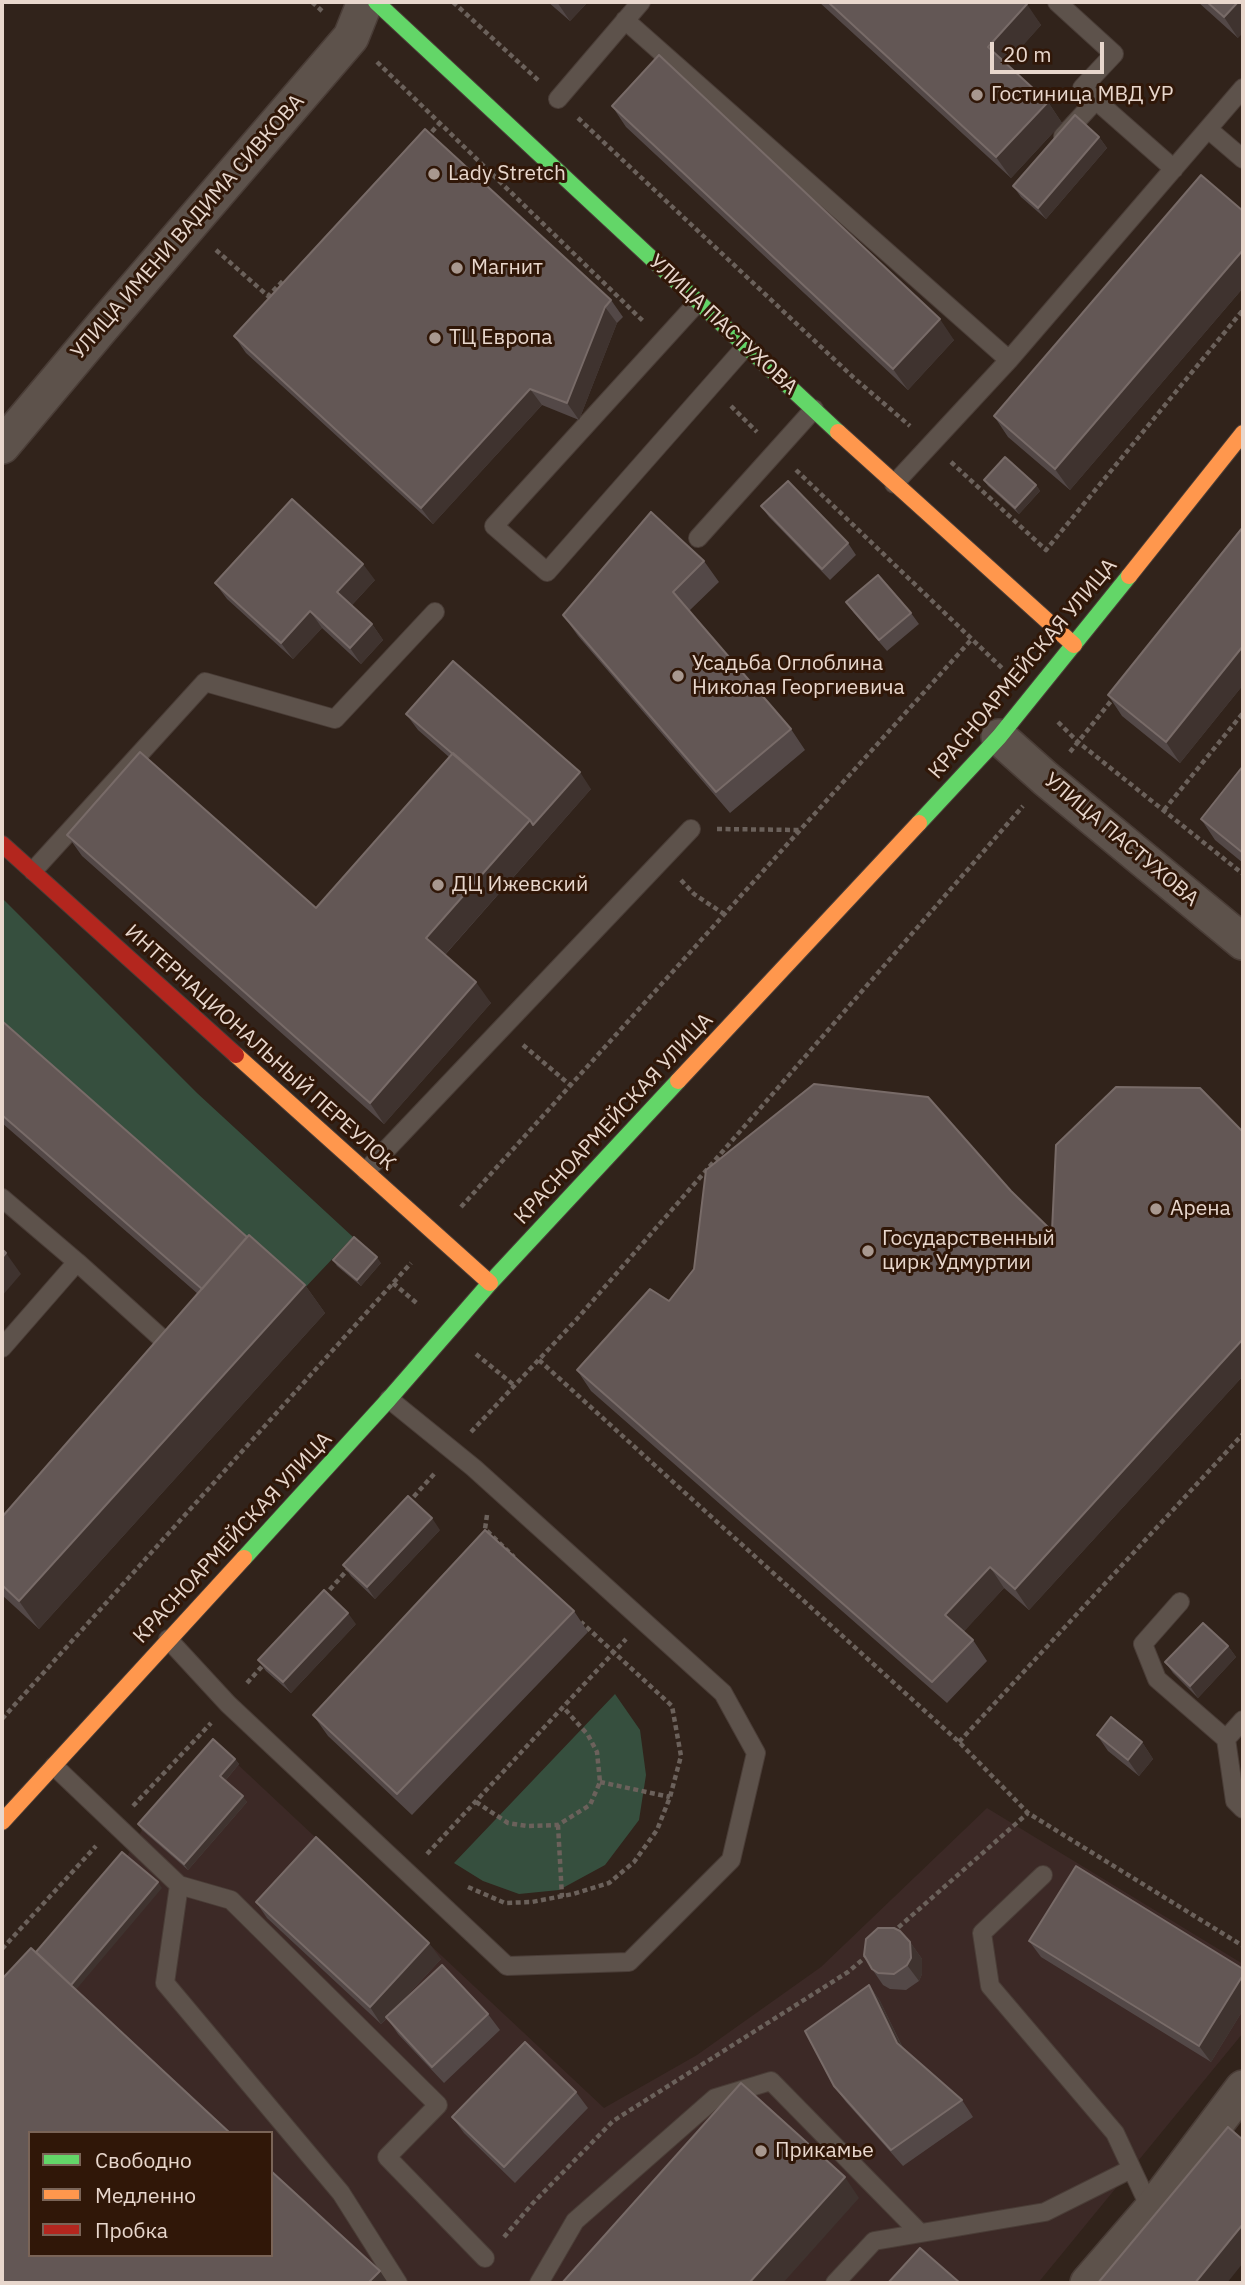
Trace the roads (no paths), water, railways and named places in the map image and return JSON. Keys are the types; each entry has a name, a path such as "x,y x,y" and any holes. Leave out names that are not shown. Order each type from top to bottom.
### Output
{"street":[{"name":"УЛИЦА ИМЕНИ ВАДИМА СИВКОВА","path":"2,446 351,37 365,2"},
{"name":"УЛИЦА ПАСТУХОВА","path":"376,2 894,484 1074,645"},
{"name":"КРАСНОАРМЕЙСКАЯ УЛИЦА","path":"2,1822 389,1399 490,1283 999,737 1243,433"},
{"name":"УЛИЦА ПАСТУХОВА","path":"999,737 1243,942"},
{"name":"ИНТЕРНАЦИОНАЛЬНЫЙ ПЕРЕУЛОК","path":"3,847 33,871 490,1283"},
{"path":"1088,2283 1151,2210 1243,2088"}],"lane":[{"path":"558,99 641,2"},
{"path":"1057,2 1114,54 1082,88 1174,169"},
{"path":"625,20 1009,360"},
{"path":"894,484 1009,360 1243,88"},
{"path":"1052,148 1096,100"},
{"path":"1208,130 1243,159"},
{"path":"698,302 494,526 547,572 746,346"},
{"path":"698,538 814,409"},
{"path":"33,871 205,682 335,719 435,612"},
{"path":"366,1171 691,829"},
{"path":"2,1198 169,1345 151,1365"},
{"path":"2,1348 77,1262"},
{"path":"168,1639 228,1704 507,1966 629,1962 731,1860 756,1753 723,1693 491,1483 389,1399"},
{"path":"1180,1602 1143,1644 1157,1679 1226,1739 1235,1801 1243,1809"},
{"path":"1226,1739 1243,1720"},
{"path":"54,1766 179,1885 232,1900 438,2105 387,2157 485,2258"},
{"path":"1043,1875 982,1933 990,1986 1115,2133 1151,2210"},
{"path":"179,1885 165,1983 341,2193 398,2283"},
{"path":"539,2283 575,2221 715,2098 771,2081 920,2233"},
{"path":"835,2283 874,2241 1045,2212 1131,2169"}],"place":[{"name":"Гостиница МВД УР","path":"977,95"},
{"name":"Lady Stretch","path":"434,174"},
{"name":"Магнит","path":"457,268"},
{"name":"ТЦ Европа","path":"435,338"},
{"name":"Усадьба Оглоблина Николая Георгиевича","path":"678,676"},
{"name":"ДЦ Ижевский","path":"438,885"},
{"name":"Арена","path":"1156,1209"},
{"name":"Государственный цирк Удмуртии","path":"868,1251"},
{"name":"Прикамье","path":"761,2151"}]}
